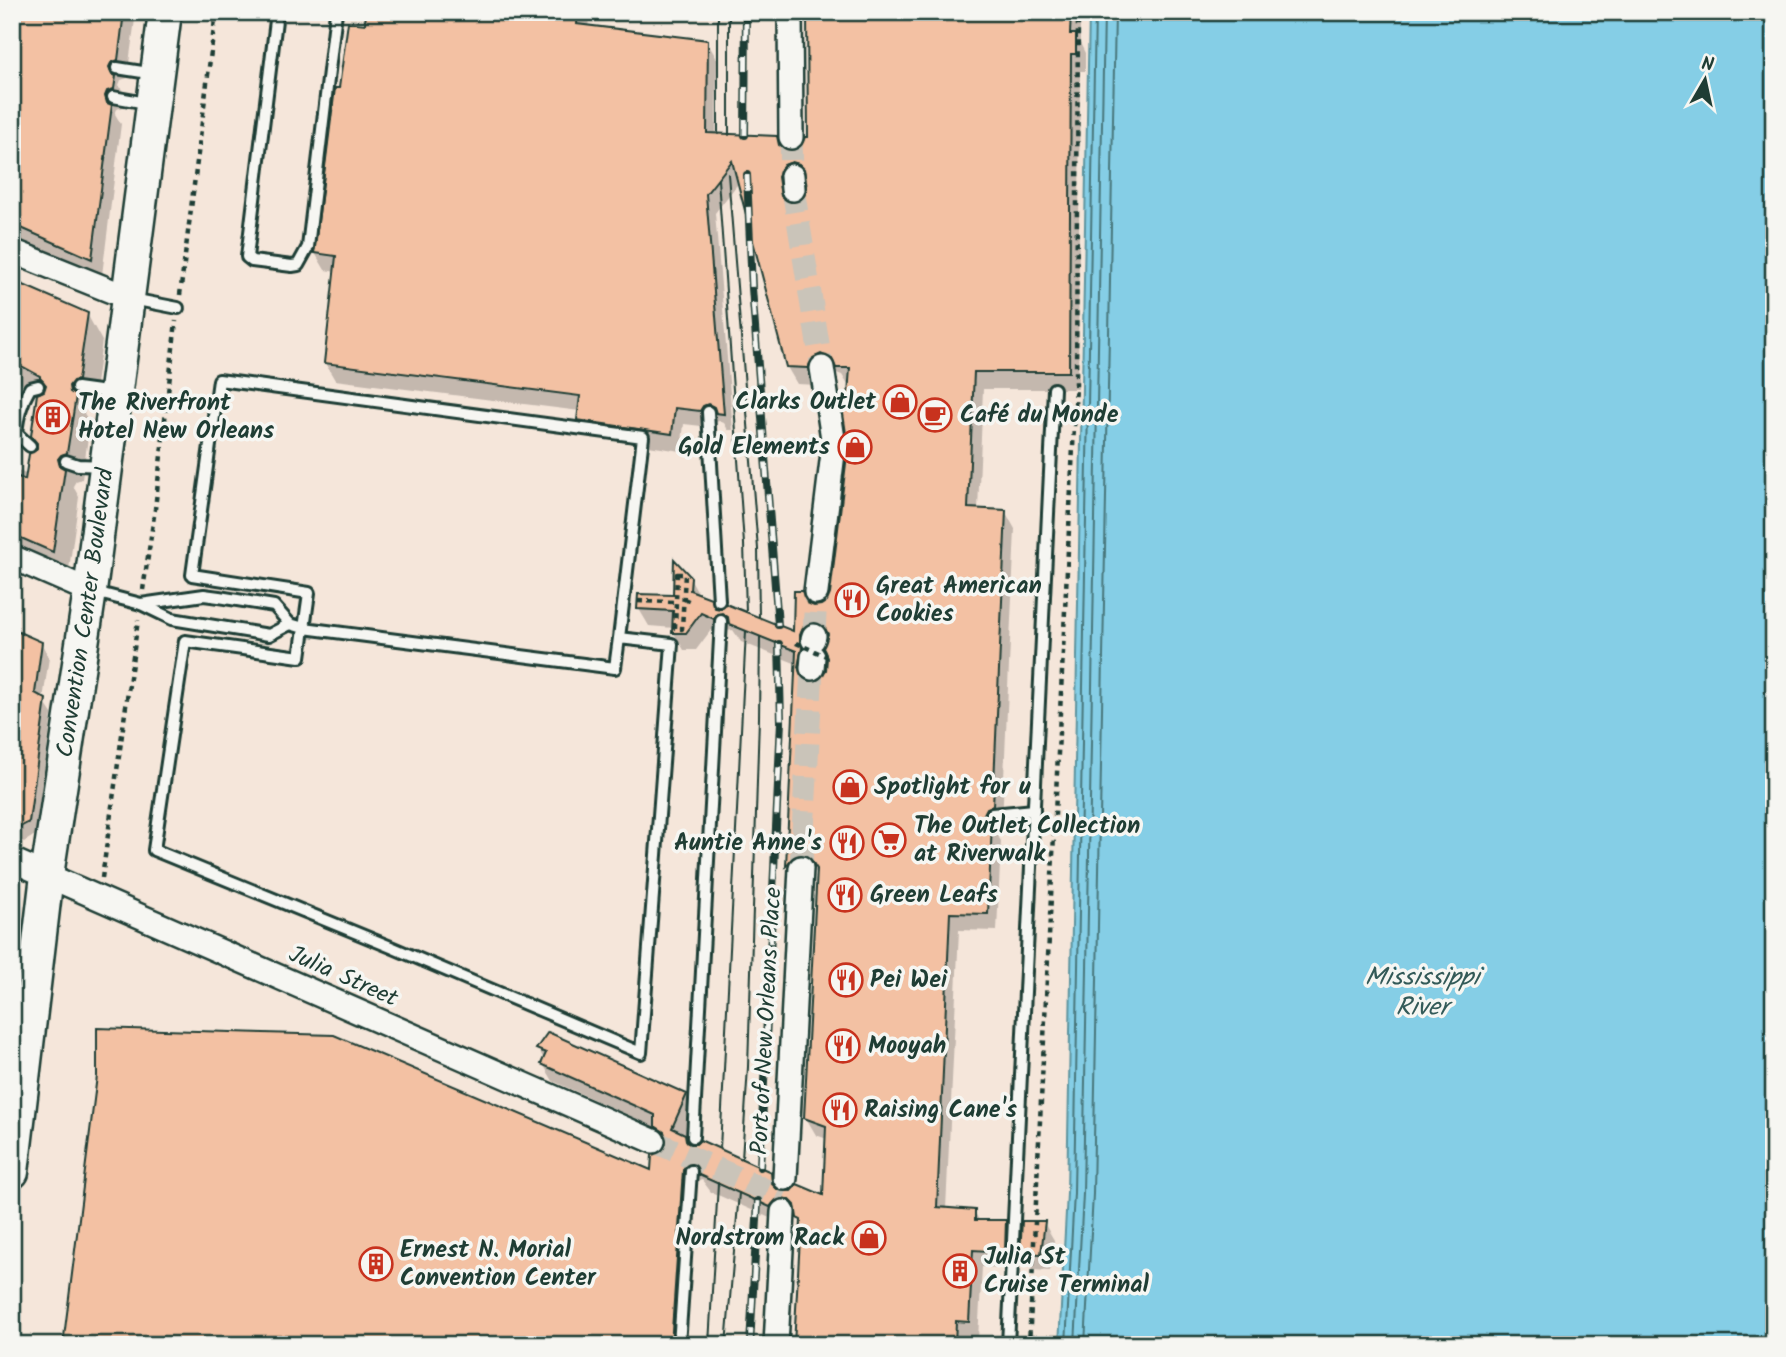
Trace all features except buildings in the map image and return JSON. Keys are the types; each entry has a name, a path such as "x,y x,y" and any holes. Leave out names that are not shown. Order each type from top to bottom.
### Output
{"street":[{"name":"Convention Center Boulevard","path":"12,1172 47,875 90,591 165,12"},
{"path":"790,12 791,137"},
{"path":"12,251 129,298"},
{"path":"816,592 834,445 822,368"},
{"path":"12,557 90,591"},
{"name":"Julia Street","path":"12,860 653,1141"},
{"name":"Port of New Orleans Place","path":"785,1178 801,867"},
{"path":"776,1345 783,1212"}],"lane":[{"path":"277,12 247,257 252,261 292,266 298,265 308,247 336,12"},
{"path":"117,68 156,89"},
{"path":"113,97 156,89"},
{"path":"129,298 178,308"},
{"path":"141,604 204,595 219,597 274,606 290,624 304,628 615,668 643,437 219,380 192,575 309,593 304,628 300,657 185,641 154,850 641,1053 672,644 619,638"},
{"path":"30,446 16,433 23,399 30,388 38,386"},
{"path":"77,388 116,393"},
{"path":"1008,1345 1054,389"},
{"path":"708,412 719,601"},
{"path":"66,461 78,465 107,466"},
{"path":"90,591 141,604 172,619 269,635 290,624"},
{"path":"693,1137 721,621"},
{"path":"992,814 1034,810"},
{"path":"679,1345 691,1171"}],"path":[{"path":"102,879 155,509 216,12"},
{"path":"1029,1345 1076,386 1078,12"},
{"path":"675,628 677,574 685,574 682,629"},
{"path":"684,599 693,603"},
{"path":"652,602 676,602"}],"water":[{"name":"Mississippi River","path":"1089,12 1774,12 1774,1345 1059,1345 1067,1193"}],"tunnel":[{"path":"791,137 792,176"},
{"path":"793,189 822,368"},
{"path":"814,636 816,592"},
{"path":"801,868 812,668"},
{"path":"653,1141 784,1198"}],"tram line":[{"path":"718,12 718,134"},
{"path":"729,12 729,135"},
{"path":"728,174 758,549 759,617"},
{"path":"718,179 744,544 746,612"},
{"path":"720,1149 746,631"},
{"path":"742,1159 748,1067 760,637"},
{"path":"709,1345 718,1183"},
{"path":"726,1345 739,1193"}],"railway":[{"path":"745,135 746,12"},
{"path":"747,175 752,288 778,625"},
{"path":"760,1167 781,721 779,644"},
{"path":"750,1345 758,1201"}],"place":[{"name":"Clarks Outlet","path":"900,402"},
{"name":"Café du Monde","path":"935,415"},
{"name":"The Riverfront Hotel New Orleans","path":"53,417"},
{"name":"Gold Elements","path":"855,447"},
{"name":"Great American Cookies","path":"852,600"},
{"name":"Spotlight for u","path":"850,787"},
{"name":"The Outlet Collection at Riverwalk","path":"889,840"},
{"name":"Auntie Anne's","path":"847,843"},
{"name":"Green Leafs","path":"845,895"},
{"name":"Pei Wei","path":"846,980"},
{"name":"Mooyah","path":"843,1046"},
{"name":"Raising Cane's","path":"840,1110"},
{"name":"Nordstrom Rack","path":"869,1238"},
{"name":"Ernest N. Morial Convention Center","path":"376,1264"},
{"name":"Julia St Cruise Terminal","path":"960,1271"}]}
